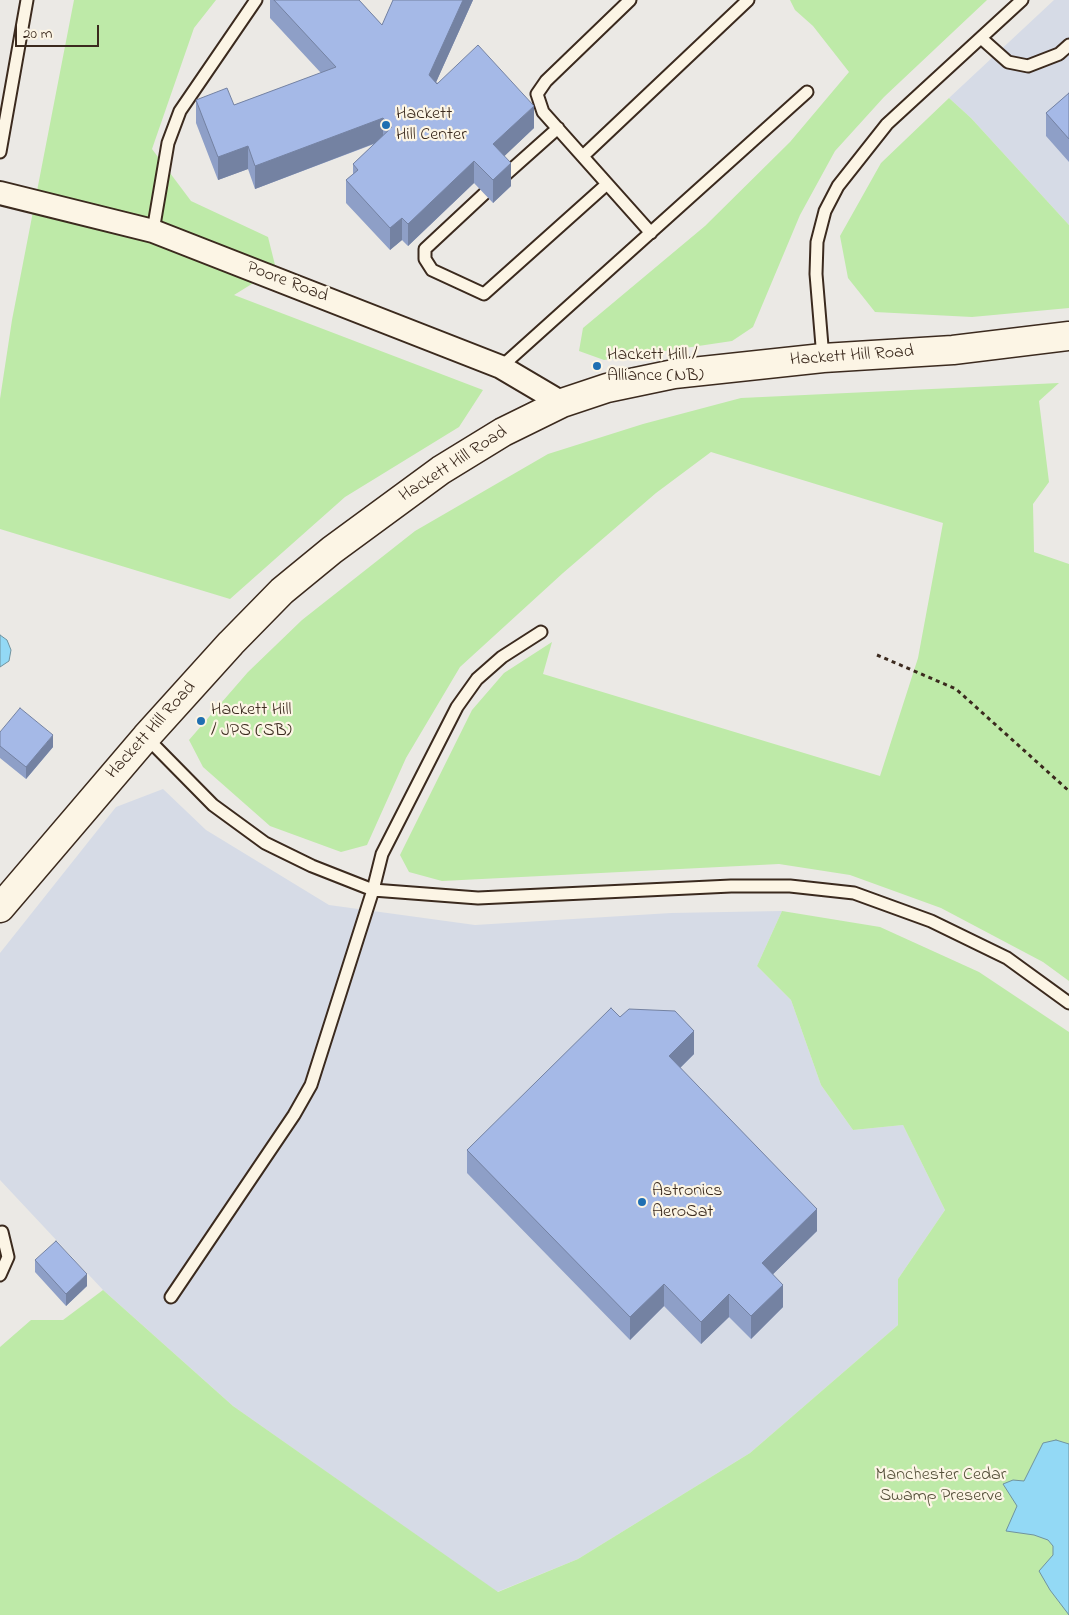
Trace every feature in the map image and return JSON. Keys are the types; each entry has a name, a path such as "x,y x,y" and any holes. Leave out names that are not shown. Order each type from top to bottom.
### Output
{"street":[{"name":"Poore Road","path":"0,193 153,231 501,367 562,403"},
{"name":"Hackett Hill Road","path":"0,908 146,737 231,643 282,591 332,550 441,470 503,432 562,403 607,388 674,374 822,358 953,350 1069,336"}],"lane":[{"path":"0,152 27,0"},
{"path":"153,231 168,142 180,111 256,0"},
{"path":"630,0 546,81 537,94 544,112 651,233"},
{"path":"583,156 748,0"},
{"path":"822,358 816,274 818,242 825,211 856,161 887,124 1022,0"},
{"path":"981,38 1008,62 1028,66 1059,54 1069,45"},
{"path":"501,367 807,92"},
{"path":"502,177 558,128"},
{"path":"484,194 425,249 425,259 432,270 484,294 607,184"},
{"path":"171,1297 294,1115 311,1085 373,890 382,854 457,707 477,679 502,657 541,632"},
{"path":"146,737 214,805 265,843 312,866 373,890 478,898 731,886 790,886 854,892 931,920 1007,958 1069,1003"},
{"path":"0,1275 8,1257 2,1232"}],"path":[{"path":"877,655 956,689 1069,791"}],"shaded area":[{"path":"1054,0 1069,0 1069,225 971,118 949,98"},
{"path":"163,789 206,830 329,905 475,925 671,913 782,911 757,966 791,1000 821,1085 853,1130 903,1125 945,1210 898,1279 898,1325 750,1453 578,1559 497,1592 233,1406 103,1290 0,1180 0,953 116,807"}],"green space":[{"path":"74,0 216,0 194,28 152,149 191,201 268,237 276,269 234,295 483,390 459,427 345,497 230,599 0,529 0,399 12,320"},
{"path":"790,0 987,0 884,97 835,151 800,215 753,327 732,341 604,360 579,351 583,328 705,226 790,142 849,72 813,26 795,10"},
{"path":"949,98 971,118 1069,225 1069,308 972,317 875,312 848,278 840,236 881,163"},
{"path":"1059,383 1039,401 1049,482 1033,504 1034,552 1069,564 1069,981 1043,962 941,908 850,875 779,864 442,881 409,872 400,855 472,710 504,673 552,642 543,674 880,776 918,658 943,523 711,452 656,493 563,573 460,667 406,758 367,845 341,852 270,826 203,767 189,740 248,672 302,620 415,531 548,454 643,424 741,398"},
{"name":"Manchester Cedar Swamp Preserve","path":"782,911 880,927 979,972 1069,1032 1069,1615 0,1615 0,1347 31,1320 63,1320 103,1290 233,1406 498,1592 578,1559 750,1453 898,1325 898,1279 945,1210 903,1125 853,1130 821,1085 791,1000 757,966"}],"water":[{"path":"0,635 7,640 11,650 9,661 0,667"},
{"path":"1056,1440 1069,1444 1069,1615 1050,1590 1039,1571 1053,1555 1053,1546 1048,1540 1034,1535 1006,1531 1017,1506 1003,1484 1013,1480 1024,1481 1043,1443"}],"building":[{"name":"Hackett Hill Center","path":"274,0 359,0 382,25 393,0 463,0 429,75 437,84 478,45 534,106 493,144 511,163 493,180 474,161 408,224 402,218 390,228 346,180 358,170 353,164 392,127 383,118 255,166 248,146 218,157 196,100 227,88 234,105 336,67"},
{"path":"1069,93 1069,139 1046,113"},
{"path":"20,708 53,735 26,767 0,746 0,732"},
{"name":"Astronics AeroSat","path":"611,1008 620,1017 629,1009 675,1011 694,1031 669,1056 817,1209 762,1263 783,1285 751,1316 729,1294 701,1322 664,1284 630,1317 467,1150"},
{"path":"56,1241 87,1274 66,1294 35,1260"}],"place":[{"name":"Hackett Hill Center","path":"386,125"},
{"name":"Hackett Hill / Alliance (NB)","path":"597,366"},
{"name":"Hackett Hill / JPS (SB)","path":"201,721"},
{"name":"Astronics AeroSat","path":"642,1202"}]}
